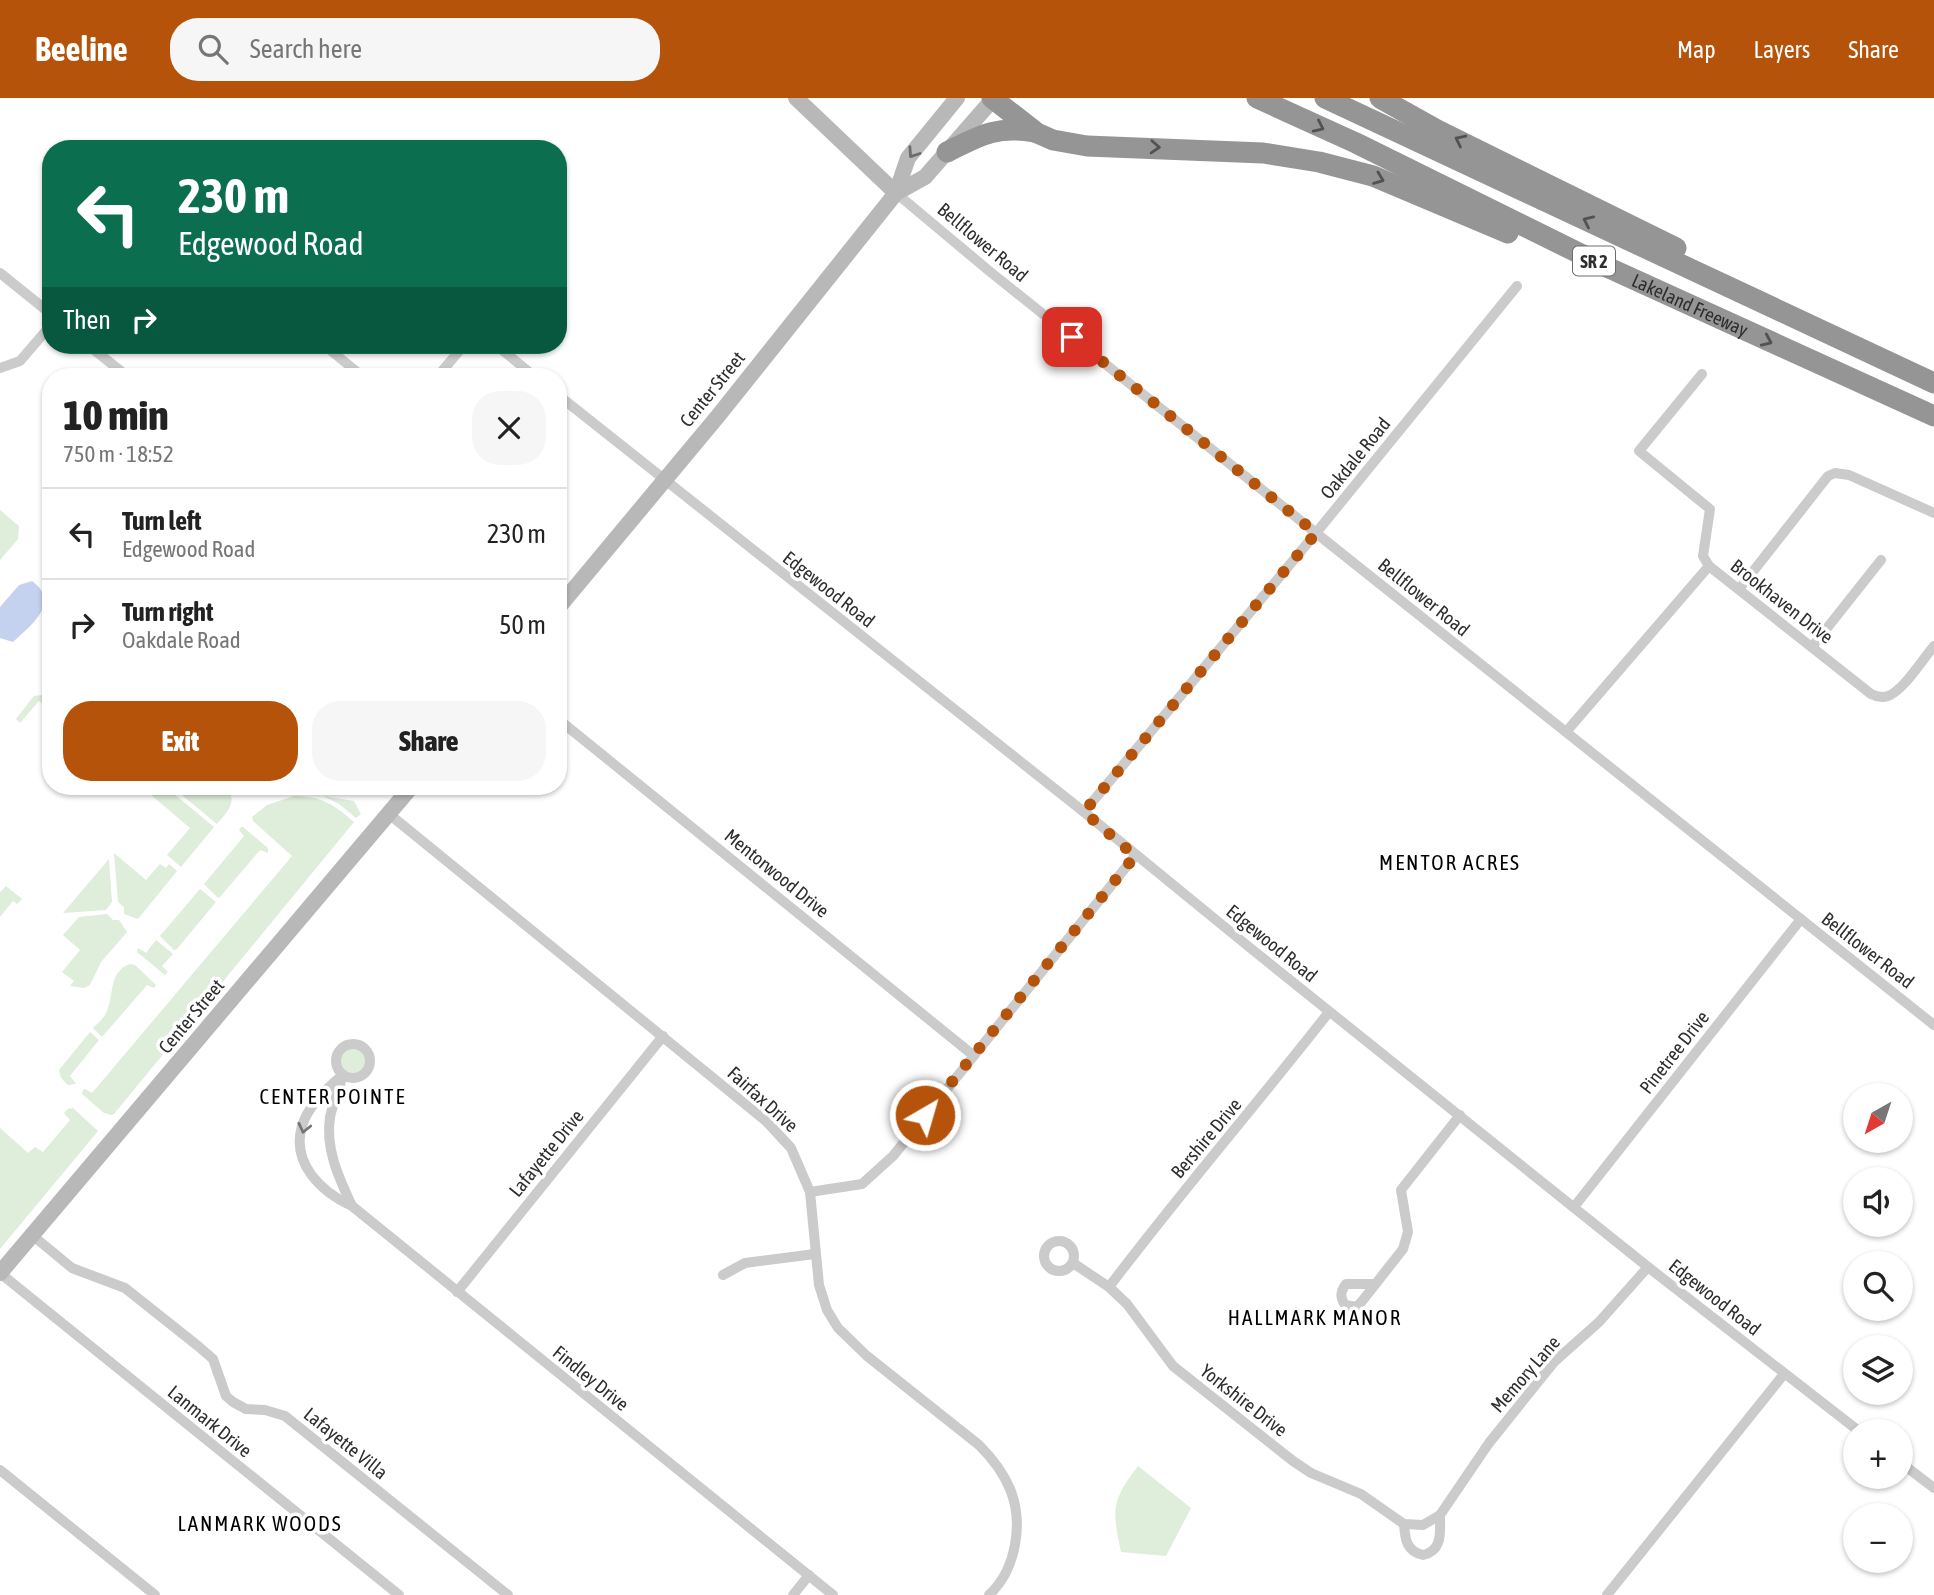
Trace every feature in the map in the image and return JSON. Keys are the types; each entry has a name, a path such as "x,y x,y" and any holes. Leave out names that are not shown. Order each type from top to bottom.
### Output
{"highway":[{"path":"993,98 1037,133"},
{"name":"Lakeland Freeway","path":"1257,98 1356,143 1609,268 1934,416"},
{"name":"Lakeland Freeway","path":"1325,98 1934,383"},
{"path":"1380,98 1426,124 1574,195 1848,335 1894,365"},
{"path":"947,152 974,138 1016,128 1053,140 1087,146 1263,153 1319,162 1373,176 1561,256 1609,268"}],"main road":[{"path":"796,98 896,193"},
{"name":"Center Street","path":"567,597 896,193 908,158 957,98"},
{"name":"Center Street","path":"896,193 925,177 993,98"},
{"name":"Center Street","path":"0,1273 405,795"}],"street":[{"name":"Bellflower Road","path":"896,193 1316,533 1934,1025"},
{"path":"0,273 42,307"},
{"name":"Oakdale Road","path":"1084,812 1517,286"},
{"path":"0,368 20,361 42,335"},
{"path":"99,354 117,368"},
{"path":"335,354 352,368"},
{"path":"445,368 456,354"},
{"path":"507,354 524,368"},
{"path":"1702,374 1639,451 1710,509 1703,556 1709,566"},
{"name":"Edgewood Road","path":"567,403 1084,812 1135,856 1648,1267 1843,1419"},
{"path":"1740,588 1822,482 1835,473 1849,475 1934,513"},
{"path":"1812,647 1881,561"},
{"name":"Brookhaven Drive","path":"1566,732 1709,566 1871,694 1884,698 1896,692 1934,646"},
{"name":"Mentorwood Drive","path":"567,726 973,1055"},
{"name":"Fairfax Drive","path":"389,814 766,1121 791,1148 810,1192 819,1285 827,1310 838,1328 867,1356 979,1445 1003,1474 1015,1506 1016,1535 1010,1562 989,1595"},
{"path":"810,1192 862,1184 893,1156 1135,856"},
{"name":"Pinetree Drive","path":"1574,1207 1801,919"},
{"name":"Bershire Drive","path":"1109,1287 1165,1213 1255,1107 1329,1012"},
{"name":"Lafayette Drive","path":"457,1292 663,1036"},
{"name":"Findley Drive","path":"352,1206 334,1161 328,1134 333,1105 343,1075 326,1091 301,1128 302,1159 318,1184 340,1201 352,1206 809,1575"},
{"path":"1375,1284 1403,1250 1408,1232 1401,1190 1460,1115"},
{"name":"Lafayette Villa","path":"32,1235 72,1268 125,1288 213,1359 226,1396 233,1402 246,1409 265,1410 285,1416 508,1595"},
{"path":"723,1275 745,1263 815,1254"},
{"name":"Yorkshire Drive","path":"1073,1263 1109,1287 1127,1304 1172,1366 1293,1461 1311,1473 1361,1494 1404,1524"},
{"name":"Memory Lane","path":"1440,1516 1439,1543 1436,1549 1423,1555 1410,1549 1405,1541 1404,1524 1423,1525 1440,1516 1489,1443 1554,1362 1599,1322 1648,1267"},
{"name":"Lanmark Drive","path":"0,1273 398,1595"},
{"path":"1607,1595 1784,1374"},
{"path":"0,1470 155,1595"},
{"path":"1913,1472 1934,1488"},
{"path":"793,1595 809,1575 833,1595"}],"green space":[{"path":"0,510 19,526 18,539 0,560"},
{"path":"42,695 42,704 39,701 20,723 16,719 34,696"},
{"path":"151,795 175,795 214,827 181,867 167,855 190,828"},
{"path":"182,795 231,795 230,806 217,824"},
{"path":"294,796 327,803 354,822 114,1114 104,1113 82,1094 83,1090 92,1093 292,856 253,821 252,817 267,805"},
{"path":"323,796 354,801 361,814 356,818 339,804"},
{"path":"241,827 268,848 268,853 260,850 219,898 204,884 244,836 239,830"},
{"path":"114,853 146,880 160,864 166,868 169,864 177,871 138,919 124,914 124,907 118,902"},
{"path":"109,859 112,902 106,910 63,913"},
{"path":"6,886 22,899 17,904 13,901 0,917 0,892"},
{"path":"200,889 216,902 174,950 160,936"},
{"path":"107,914 113,920 119,920 127,932 101,962 90,985 84,988 70,986 74,981 62,972 80,950 63,935 79,917"},
{"path":"156,940 173,954 162,966 168,972 165,975 137,952 138,948 146,953"},
{"path":"130,964 135,965 156,985 154,988 147,985 102,1037 93,1028 105,1015 118,973"},
{"path":"90,1032 99,1040 70,1076 76,1084 68,1085 61,1078 59,1070"},
{"path":"353,1048 362,1052 366,1061 362,1070 353,1074 344,1070 340,1061 344,1052"},
{"path":"73,1108 98,1131 0,1249 0,1128 28,1153 35,1147 43,1152 70,1120 64,1113"},
{"path":"1138,1466 1191,1508 1166,1556 1121,1552 1116,1526 1116,1506 1123,1488"}],"water":[{"path":"32,581 40,589 42,609 35,621 13,642 0,638 0,607 19,585"}],"district":[{"name":"MENTOR ACRES","path":"1450,862"},
{"name":"CENTER POINTE","path":"333,1096"},
{"name":"HALLMARK MANOR","path":"1315,1317"},
{"name":"LANMARK WOODS","path":"260,1523"}],"route":[{"path":"925,1115 1135,856 1084,812 1316,533 1072,337"}]}
